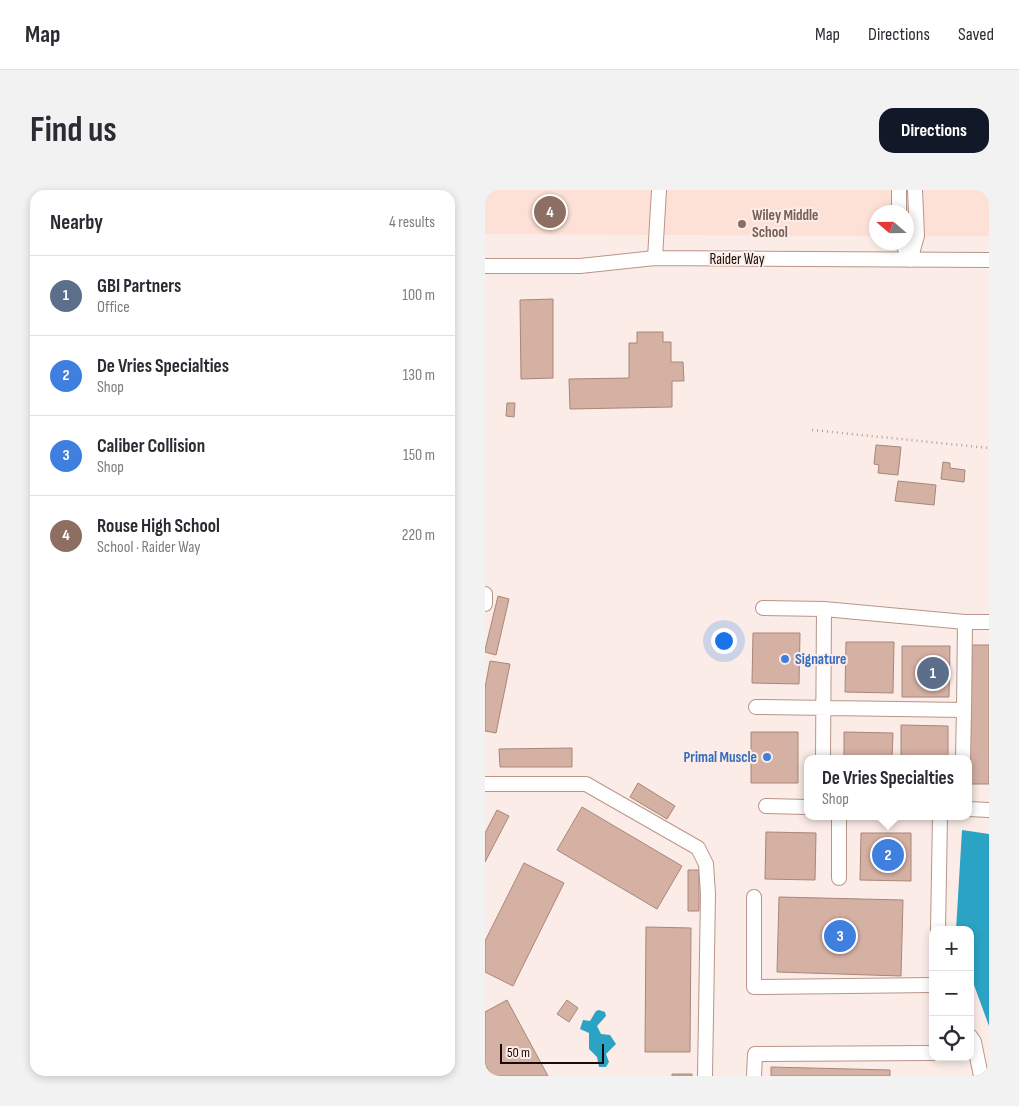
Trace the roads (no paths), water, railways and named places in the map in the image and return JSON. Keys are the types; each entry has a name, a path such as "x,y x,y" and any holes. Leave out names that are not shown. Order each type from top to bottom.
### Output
{"street":[{"path":"655,258 659,190"},
{"path":"899,190 899,205"},
{"path":"910,260 917,236 915,190"},
{"path":"905,250 910,260"},
{"name":"Raider Way","path":"485,266 580,266 655,258 989,260"},
{"path":"485,594 485,604"},
{"path":"763,608 824,609 965,622 989,622"},
{"path":"823,755 825,708 824,609"},
{"path":"963,755 965,622"},
{"path":"757,706 963,710"},
{"path":"485,784 586,784 698,848 706,864 707,894 705,1076"},
{"path":"766,806 804,807"},
{"path":"972,810 989,810"},
{"path":"839,820 839,878"},
{"path":"938,926 940,820"},
{"path":"754,897 754,987 929,985"},
{"path":"754,1076 755,1054 929,1053"},
{"path":"974,1056 981,1076"}],"water":[{"path":"962,830 989,834 989,1026 974,985 974,926 956,926"},
{"path":"596,1011 605,1012 606,1016 597,1026 601,1034 610,1035 616,1044 606,1054 609,1062 606,1067 599,1067 597,1057 589,1049 589,1033 580,1029 583,1020 590,1021"}],"place":[{"name":"Rouse High School","path":"550,212"},
{"name":"Wiley Middle School","path":"742,224"},
{"name":"Signature","path":"785,659"},
{"name":"GBI Partners","path":"933,673"},
{"name":"Primal Muscle","path":"767,757"},
{"name":"De Vries Specialties","path":"888,855"},
{"name":"Caliber Collision","path":"840,936"}]}
